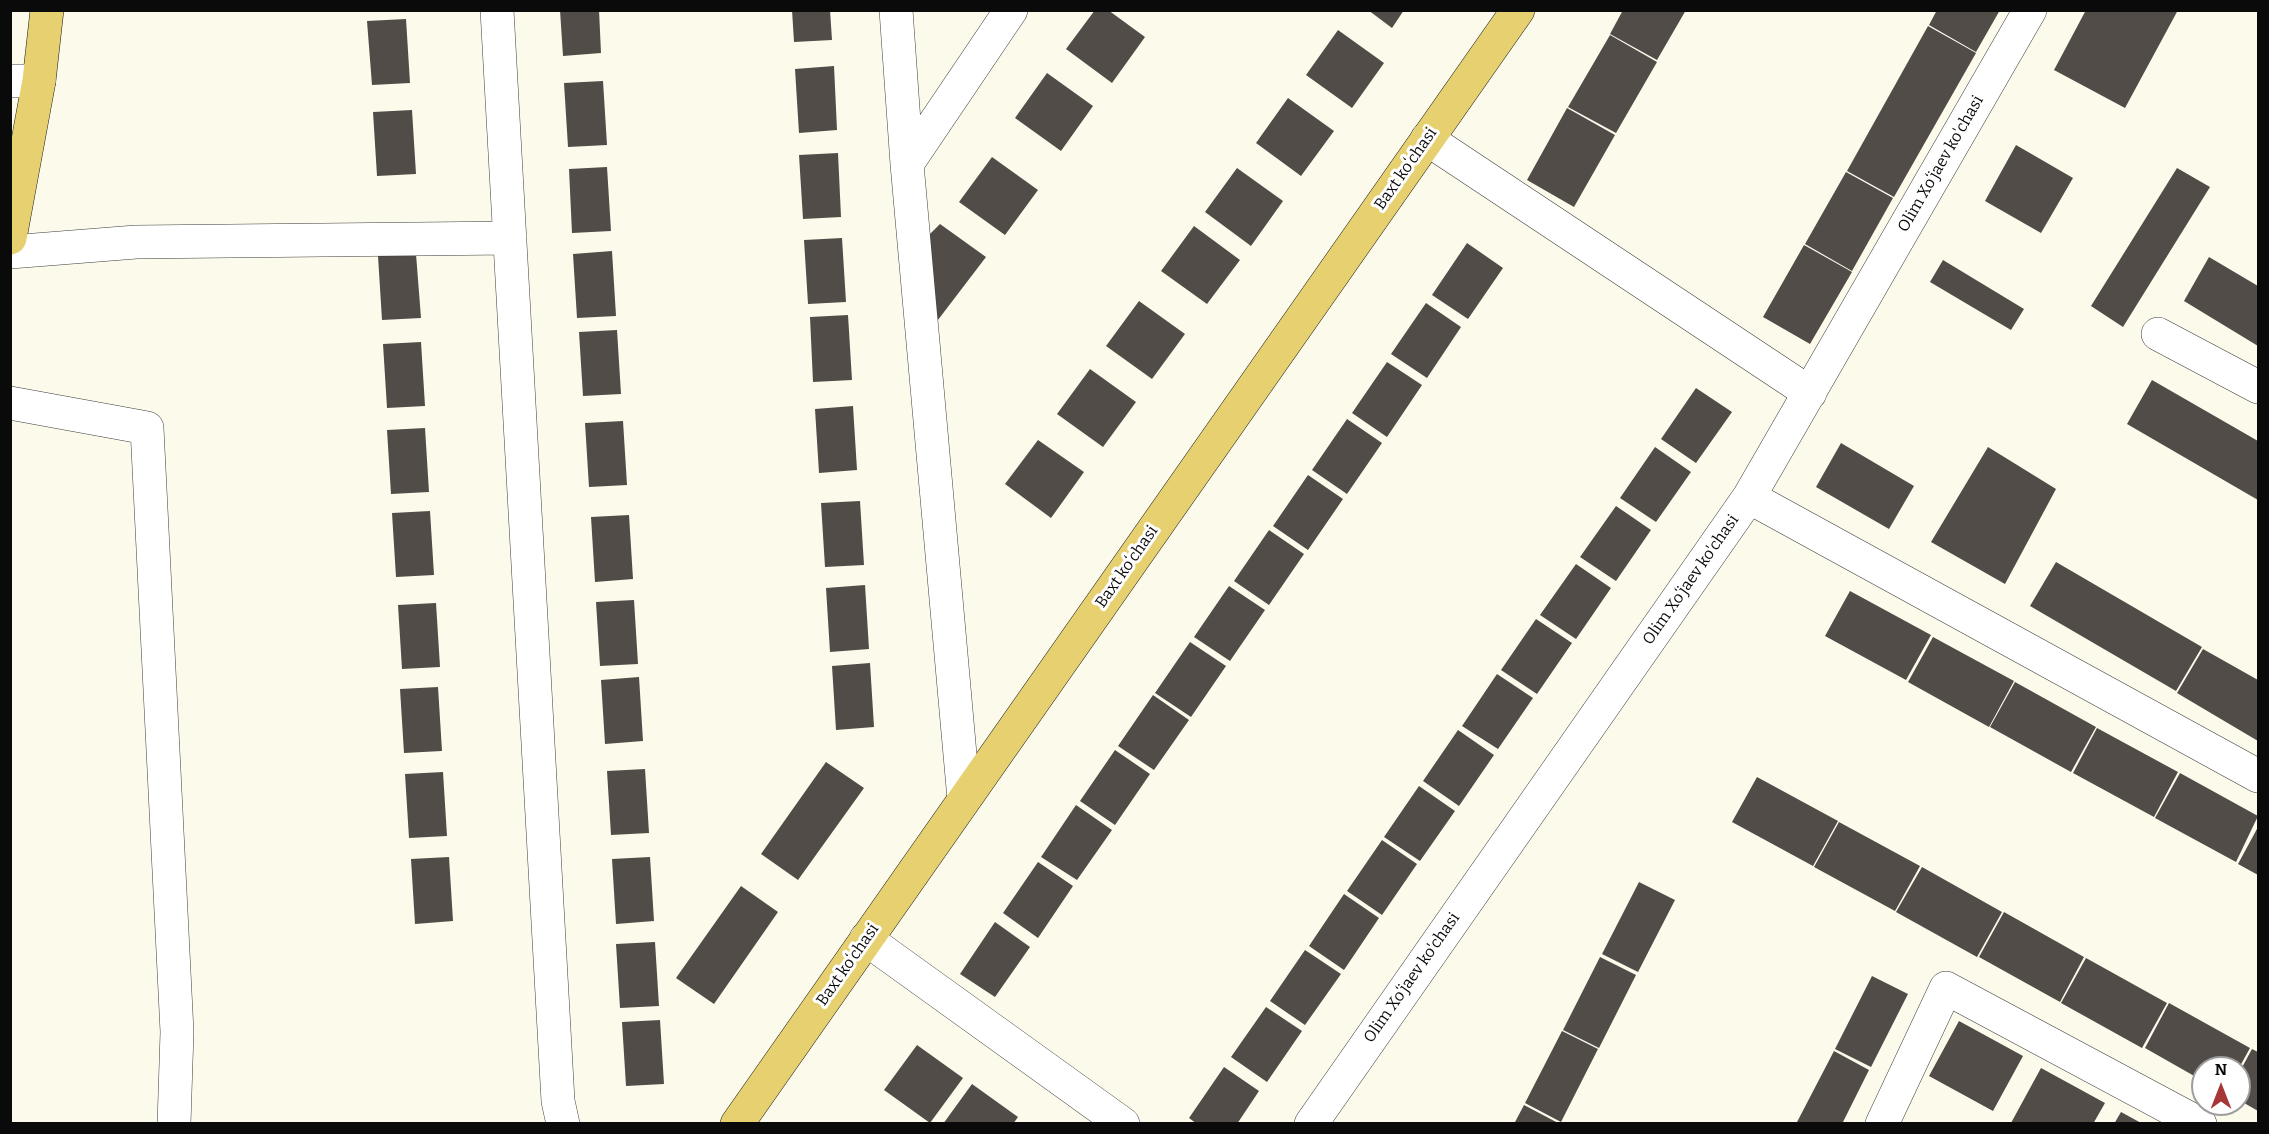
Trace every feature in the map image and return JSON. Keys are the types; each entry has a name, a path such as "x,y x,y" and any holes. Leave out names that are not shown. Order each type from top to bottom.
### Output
{"main road":[{"path":"10,238 25,81 47,10"},
{"name":"Baxt koʻchasi","path":"736,1124 1518,10"}],"street":[{"path":"497,10 558,1101 563,1124"},
{"path":"896,10 907,164 964,800"},
{"path":"907,164 1011,10"},
{"name":"Olim Xoʻjaev ko'chasi","path":"1311,1124 1749,497 2030,10"},
{"path":"1427,139 1810,393"},
{"path":"10,252 136,242 510,238"},
{"path":"2158,334 2259,387"},
{"path":"10,403 147,428 177,1032 174,1124"},
{"path":"1749,497 2259,776"},
{"path":"866,939 1123,1124"},
{"path":"1882,1124 1946,988 2200,1124"}],"building":[{"path":"560,10 599,10 601,53 563,56"},
{"path":"792,10 830,10 832,40 794,42"},
{"path":"1095,10 1108,10 1145,37 1112,83 1066,49"},
{"path":"1368,10 1404,10 1392,28"},
{"path":"1623,10 1686,10 1657,60 1610,34"},
{"path":"1937,10 2000,10 1976,52 1929,25"},
{"path":"2086,10 2178,10 2125,108 2054,70"},
{"path":"406,19 410,83 372,85 367,21"},
{"path":"1928,26 1976,53 1894,197 1847,171"},
{"path":"1338,30 1384,63 1352,108 1306,75"},
{"path":"1610,35 1657,62 1616,133 1568,107"},
{"path":"834,66 837,130 799,133 795,69"},
{"path":"1047,73 1093,106 1061,151 1015,118"},
{"path":"603,81 607,145 568,147 564,83"},
{"path":"1288,98 1334,131 1301,176 1256,143"},
{"path":"1567,108 1615,135 1574,207 1527,180"},
{"path":"412,110 416,174 377,176 373,112"},
{"path":"2016,145 2073,178 2041,233 1985,201"},
{"path":"838,153 841,217 803,219 799,155"},
{"path":"992,157 1038,190 1005,235 959,202"},
{"path":"607,167 611,231 572,233 569,169"},
{"path":"1237,168 1283,201 1251,246 1205,212"},
{"path":"2177,168 2210,187 2123,327 2091,306"},
{"path":"1846,172 1893,198 1852,271 1805,244"},
{"path":"940,224 986,257 928,333 917,247"},
{"path":"1194,226 1240,260 1207,304 1161,271"},
{"path":"842,238 846,302 808,304 804,240"},
{"path":"1467,243 1503,268 1468,319 1432,295"},
{"path":"1804,245 1852,272 1810,344 1763,317"},
{"path":"612,251 616,316 577,318 573,254"},
{"path":"416,254 421,318 382,320 378,256"},
{"path":"2209,257 2258,286 2258,346 2184,301"},
{"path":"1943,260 2024,309 2011,330 1930,282"},
{"path":"1139,301 1185,334 1152,379 1106,346"},
{"path":"1426,303 1461,327 1427,378 1391,354"},
{"path":"848,315 852,380 813,382 810,317"},
{"path":"617,330 621,394 583,396 579,332"},
{"path":"421,342 425,406 387,408 383,344"},
{"path":"1387,362 1422,385 1387,437 1352,413"},
{"path":"1090,369 1136,402 1103,447 1057,414"},
{"path":"2152,380 2258,441 2258,500 2127,424"},
{"path":"1696,388 1732,412 1696,463 1661,439"},
{"path":"853,406 857,470 819,473 815,409"},
{"path":"1347,419 1382,443 1347,494 1312,470"},
{"path":"623,421 627,485 589,487 585,423"},
{"path":"425,428 429,492 391,494 387,430"},
{"path":"1038,440 1084,472 1051,518 1005,484"},
{"path":"1841,443 1914,486 1889,529 1816,487"},
{"path":"1655,447 1691,472 1656,522 1620,498"},
{"path":"1988,447 2056,489 2005,584 1931,542"},
{"path":"1308,475 1343,499 1308,550 1273,526"},
{"path":"860,501 864,565 825,567 821,503"},
{"path":"1616,506 1651,530 1616,581 1580,557"},
{"path":"430,511 434,575 396,577 392,513"},
{"path":"629,515 633,579 595,582 591,517"},
{"path":"1269,530 1304,554 1269,605 1234,581"},
{"path":"2056,562 2202,647 2176,691 2030,606"},
{"path":"1576,564 1611,588 1576,639 1540,615"},
{"path":"865,585 869,649 830,652 826,588"},
{"path":"1229,586 1265,610 1230,661 1194,637"},
{"path":"1850,591 1931,635 1906,680 1825,636"},
{"path":"634,600 638,664 600,666 596,602"},
{"path":"436,603 440,667 402,669 398,605"},
{"path":"1536,619 1572,643 1537,694 1501,670"},
{"path":"1933,637 2014,681 1989,727 1908,682"},
{"path":"1190,642 1226,666 1191,717 1155,693"},
{"path":"2203,649 2258,680 2258,741 2177,693"},
{"path":"870,663 874,727 836,730 832,666"},
{"path":"1497,674 1533,698 1498,749 1462,726"},
{"path":"639,677 643,741 605,744 601,680"},
{"path":"2015,682 2096,727 2071,772 1990,727"},
{"path":"438,687 442,751 404,753 400,689"},
{"path":"1153,695 1189,720 1154,770 1118,746"},
{"path":"2097,728 2178,772 2154,817 2073,773"},
{"path":"1458,730 1494,755 1459,806 1423,781"},
{"path":"1115,750 1150,774 1115,825 1080,801"},
{"path":"826,762 864,788 798,880 761,854"},
{"path":"645,769 649,833 611,835 607,771"},
{"path":"443,772 447,836 409,838 405,774"},
{"path":"2180,773 2258,816 2236,862 2155,818"},
{"path":"1757,777 1838,821 1813,866 1732,822"},
{"path":"1419,786 1455,811 1420,861 1384,837"},
{"path":"1076,805 1112,830 1077,880 1041,857"},
{"path":"1839,822 1920,866 1895,911 1814,867"},
{"path":"2258,827 2258,875 2238,864"},
{"path":"1382,840 1417,864 1382,915 1347,891"},
{"path":"449,857 453,921 415,924 411,859"},
{"path":"650,857 654,921 616,924 612,859"},
{"path":"1038,862 1073,886 1038,938 1003,913"},
{"path":"1922,867 2002,912 1977,957 1896,912"},
{"path":"1639,882 1675,900 1638,972 1602,954"},
{"path":"741,886 778,912 714,1004 676,978"},
{"path":"1344,894 1379,918 1344,970 1309,946"},
{"path":"2004,912 2084,957 2060,1002 1979,957"},
{"path":"995,922 1030,947 995,997 960,974"},
{"path":"655,942 659,1006 620,1008 616,944"},
{"path":"1305,950 1341,974 1305,1025 1270,1001"},
{"path":"1600,957 1636,975 1599,1048 1563,1030"},
{"path":"2086,958 2167,1003 2142,1048 2061,1003"},
{"path":"1872,976 1908,994 1871,1067 1835,1049"},
{"path":"2169,1003 2250,1048 2246,1056 2191,1056 2191,1074 2145,1048"},
{"path":"1266,1007 1302,1031 1267,1082 1231,1057"},
{"path":"660,1020 664,1084 626,1086 622,1022"},
{"path":"1959,1021 2023,1056 1993,1111 1929,1076"},
{"path":"1562,1031 1598,1049 1561,1122 1525,1103"},
{"path":"917,1045 963,1078 930,1123 884,1090"},
{"path":"2252,1049 2258,1052 2258,1111 2251,1107 2251,1056 2248,1056"},
{"path":"1834,1051 1869,1070 1842,1124 1796,1124"},
{"path":"1224,1067 1259,1091 1237,1124 1197,1124 1189,1118"},
{"path":"2041,1068 2105,1103 2093,1124 2011,1123"},
{"path":"972,1084 1018,1117 1013,1124 943,1124"},
{"path":"1524,1105 1560,1124 1514,1124"},
{"path":"2121,1112 2143,1124 2114,1124"}]}
